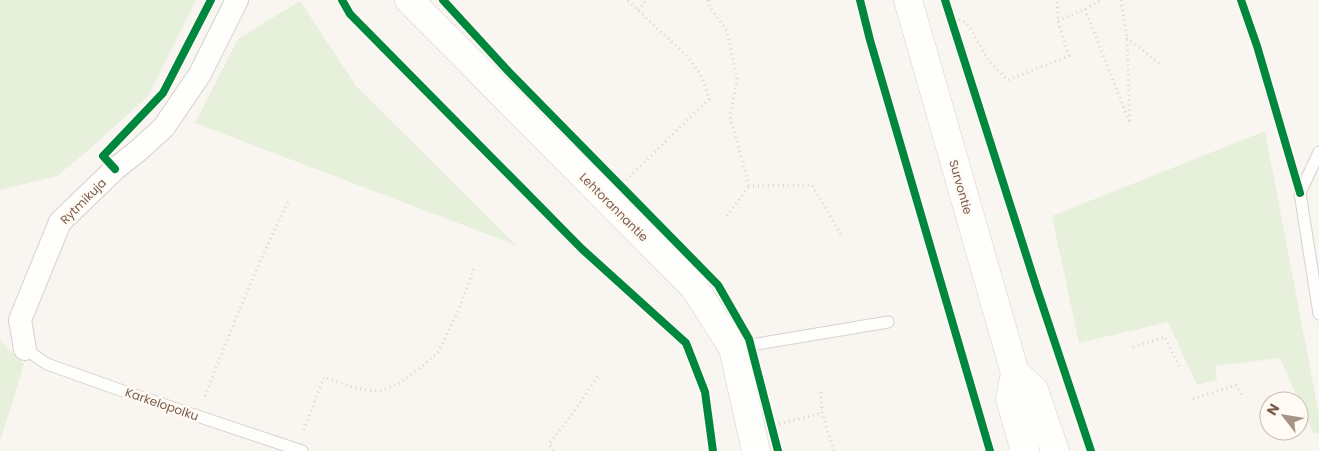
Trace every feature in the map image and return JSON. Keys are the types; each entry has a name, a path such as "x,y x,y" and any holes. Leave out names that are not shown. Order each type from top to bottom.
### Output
{"street":[{"name":"Rytmikuja","path":"25,349 20,320 60,222 164,127 200,74 237,0"},
{"name":"Lehtorannantie","path":"409,0 694,287 733,348 756,451"},
{"name":"Survontie","path":"908,0 1015,373 1010,399 1025,451"},
{"path":"1015,373 1034,390 1055,451"}],"lane":[{"path":"1319,152 1300,193 1319,314"},
{"path":"733,348 888,322"},
{"name":"Karkelopolku","path":"25,349 47,364 300,450"}],"path":[{"path":"620,186 709,99 703,79 688,57 627,0"},
{"path":"638,10 647,0"},
{"path":"708,0 709,6 726,31 738,79 730,116 749,186"},
{"path":"949,11 967,23 989,61 1008,80 1068,56 1058,21 1057,0"},
{"path":"1058,21 1101,0"},
{"path":"1085,9 1130,123 1127,38 1121,0"},
{"path":"949,11 953,24"},
{"path":"1127,38 1161,65"},
{"path":"749,186 812,185 841,235"},
{"path":"727,216 749,186"},
{"path":"197,416 247,291 289,200"},
{"path":"300,450 324,377 358,389 380,391 400,383 419,370 438,352 458,312 474,268"},
{"path":"1133,347 1165,337 1179,366"},
{"path":"553,451 549,444 574,412 598,376"},
{"path":"1193,399 1236,385 1243,397"},
{"path":"821,392 822,413 834,451"},
{"path":"772,426 822,413"}],"green space":[{"path":"0,0 196,0 148,96 57,176 0,190"},
{"path":"300,1 356,86 516,245 195,123 238,39"},
{"path":"1265,131 1319,415 1319,434 1313,433 1309,424 1309,391 1295,391 1280,358 1215,366 1217,380 1197,385 1168,322 1079,343 1052,216"},
{"path":"0,340 24,364 0,442"}],"cycle path":[{"path":"115,169 103,156 163,93 211,0"},
{"path":"342,0 350,14 582,249 686,343 705,392 713,451"},
{"path":"443,0 509,72 718,285 749,339 778,451"},
{"path":"860,0 990,451"},
{"path":"945,0 1091,451"},
{"path":"1241,0 1257,46 1300,193"}]}
